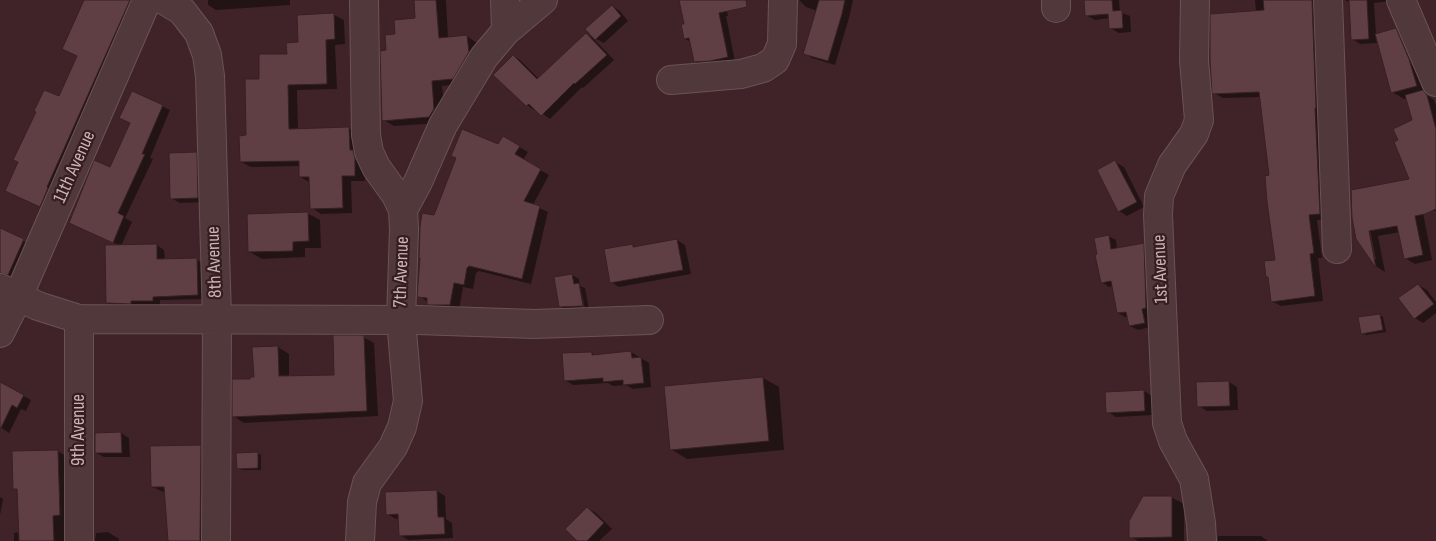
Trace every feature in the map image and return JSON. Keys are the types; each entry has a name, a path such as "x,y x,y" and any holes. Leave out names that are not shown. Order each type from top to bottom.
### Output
{"street":[{"name":"11th Avenue","path":"0,333 9,293 147,0"},
{"name":"8th Avenue","path":"164,0 182,11 198,33 207,54 210,76 217,320 216,541"},
{"name":"7th Avenue","path":"360,541 362,502 367,483 392,447 402,427 408,401 401,320 404,229 402,210 396,195 376,167 369,152 366,135 364,0"},
{"path":"505,0 506,31"},
{"path":"402,210 418,182 444,125 484,57 506,31 543,0"},
{"path":"671,80 741,74 763,68 775,60 782,44 783,0"},
{"name":"1st Avenue","path":"1195,0 1194,60 1199,120 1194,134 1172,165 1159,196 1158,215 1167,423 1173,441 1194,479 1202,523 1202,541"},
{"path":"1328,0 1337,248"},
{"path":"1401,0 1436,82"},
{"path":"9,293 38,306 80,319 401,320 534,324 649,320"},
{"name":"9th Avenue","path":"79,541 80,319"}],"building":[{"path":"84,0 130,0 47,187 40,207 5,191 18,162 13,160 36,112 34,111 44,90 59,96 77,56 62,49"},
{"path":"414,0 436,0 439,38 467,35 469,52 453,79 432,81 434,109 429,117 382,121 380,51 386,50 385,35 395,34 394,20 415,18"},
{"path":"679,0 746,0 747,7 719,13 728,57 694,62 689,38 684,39 681,24 684,24"},
{"path":"819,0 845,0 828,61 803,54"},
{"path":"1084,0 1112,0 1113,11 1122,10 1123,28 1109,29 1108,14 1085,16"},
{"path":"1263,0 1312,0 1320,214 1309,215 1314,253 1310,254 1315,296 1271,302 1264,261 1275,260 1267,202 1265,176 1269,175 1259,92 1212,94 1210,59 1210,14 1264,10"},
{"path":"1349,0 1367,0 1369,39 1351,40"},
{"path":"612,5 621,16 595,40 585,29"},
{"path":"334,13 335,39 326,40 327,84 288,85 289,129 349,127 350,150 353,150 355,159 355,176 342,176 343,208 310,209 309,177 299,177 299,161 240,162 239,136 246,135 245,79 259,79 259,54 287,54 286,43 298,42 297,15"},
{"path":"1396,28 1409,59 1417,86 1391,93 1375,34"},
{"path":"586,33 607,55 574,83 541,116 529,104 526,106 493,75 513,55 537,79"},
{"path":"1423,90 1427,95 1436,129 1436,209 1415,216 1423,255 1404,259 1397,226 1369,231 1376,268 1356,239 1352,218 1351,190 1409,179 1394,142 1398,140 1393,129 1412,120 1405,95"},
{"path":"132,91 163,105 142,154 145,154 118,213 124,216 113,243 69,223 94,160 110,167 130,123 119,118"},
{"path":"462,129 498,144 503,136 520,146 515,154 541,169 524,201 540,206 522,279 469,266 464,285 454,283 450,305 427,305 427,298 417,297 422,213 434,215 456,158 451,156"},
{"path":"197,152 198,198 170,199 169,153"},
{"path":"1115,160 1137,202 1118,212 1097,170"},
{"path":"308,212 309,241 293,242 293,251 248,252 247,214"},
{"path":"0,228 24,239 8,275 0,273"},
{"path":"1109,235 1111,249 1144,243 1146,308 1142,309 1145,323 1129,326 1126,312 1117,313 1111,281 1101,283 1095,255 1097,254 1094,238"},
{"path":"677,239 683,270 610,283 604,249 633,244 633,247"},
{"path":"157,244 157,259 197,258 198,295 153,297 153,301 131,301 131,304 106,303 105,245"},
{"path":"572,274 574,284 579,283 583,306 559,307 554,277"},
{"path":"1418,284 1434,304 1414,319 1398,298"},
{"path":"1380,314 1383,330 1361,334 1358,317"},
{"path":"333,335 364,335 367,411 232,417 232,379 250,379 250,377 254,377 252,347 278,346 279,376 334,375"},
{"path":"631,351 632,358 641,357 644,383 623,385 623,380 603,382 603,378 564,381 562,353 592,352 592,355"},
{"path":"763,377 769,441 670,450 664,386"},
{"path":"1229,381 1230,406 1197,407 1196,382"},
{"path":"0,382 24,395 17,408 12,405 0,430"},
{"path":"1144,390 1145,411 1106,413 1105,392"},
{"path":"121,432 122,453 95,453 95,433"},
{"path":"201,445 200,541 168,541 164,487 151,487 150,446"},
{"path":"58,450 60,515 53,516 54,541 19,541 17,489 13,489 12,451"},
{"path":"258,452 258,468 237,469 236,453"},
{"path":"437,490 438,517 444,517 445,534 399,536 398,514 386,515 385,492"},
{"path":"1143,496 1172,496 1172,537 1129,538 1129,521"},
{"path":"587,507 604,523 587,541 577,541 565,529"}]}
